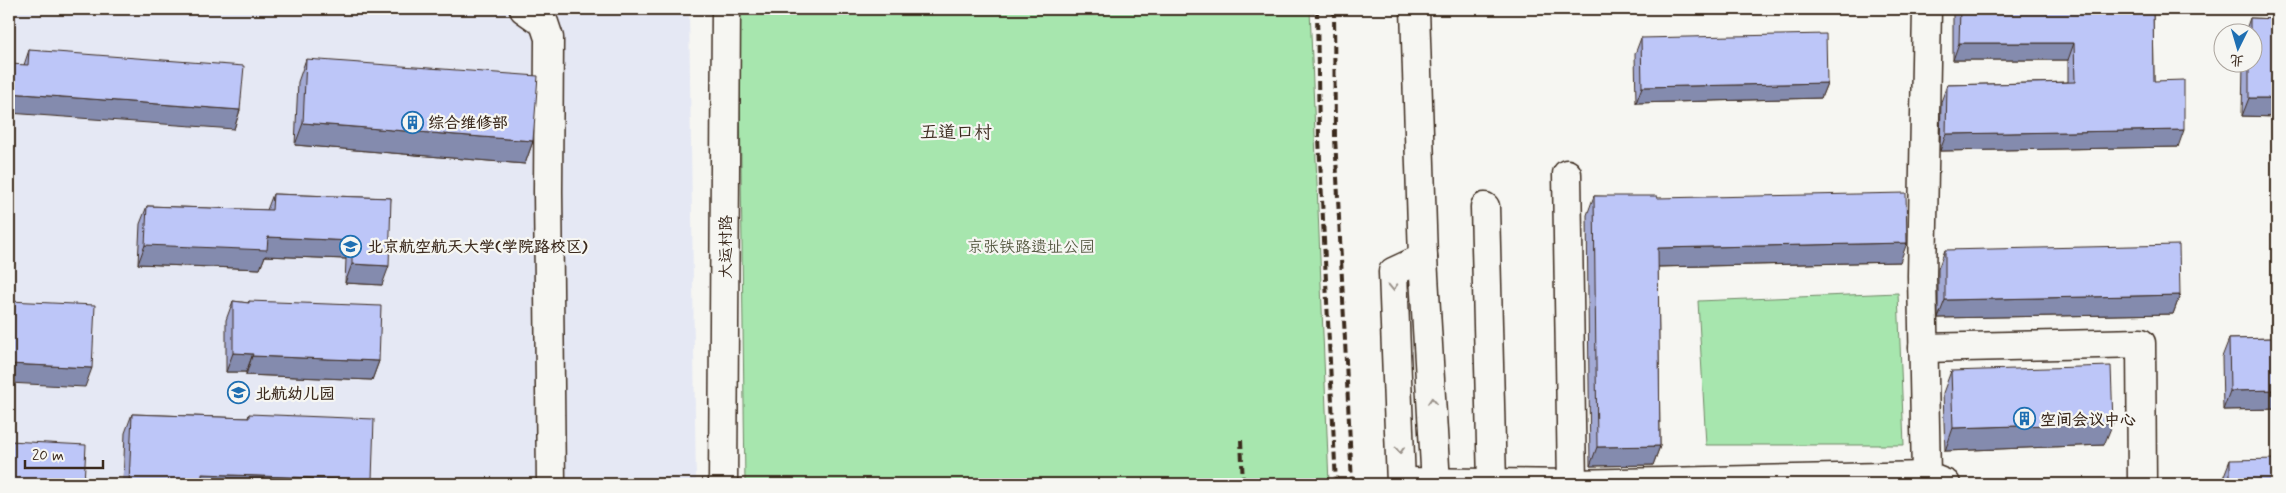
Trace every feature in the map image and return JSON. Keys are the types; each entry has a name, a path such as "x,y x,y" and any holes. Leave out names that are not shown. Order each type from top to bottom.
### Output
{"street":[{"path":"524,9 544,23 549,38 548,191 551,484"},
{"name":"大运村路","path":"723,484 726,9"},
{"path":"1415,9 1423,258 1436,483"},
{"path":"1423,258 1392,272 1401,483 1572,484 1936,480 1923,348 1922,276 1927,9"},
{"path":"1567,174 1572,484"},
{"path":"1484,207 1492,483"},
{"path":"1923,348 2141,342 2142,484"}],"shaded area":[{"name":"北京航空航天大学(学院路校区)","path":"9,9 689,9 696,484 9,484"}],"green space":[{"name":"京张铁路遗址公园","path":"739,9 1310,9 1329,484 745,484"},
{"path":"1898,293 1904,445 1706,445 1698,301"}],"building":[{"path":"1960,9 2153,9 2154,81 2184,80 2184,130 1946,134 1947,85 2075,82 2074,43 1959,43"},
{"path":"2250,18 2277,19 2277,98 2249,98 2249,72 2264,72 2264,22 2250,22"},
{"path":"1826,34 1827,83 1642,87 1641,38"},
{"path":"29,50 244,66 240,110 9,93 9,64 28,65"},
{"name":"综合维修部","path":"306,59 538,76 533,141 303,123"},
{"path":"1906,193 1907,243 1658,248 1660,446 1597,447 1594,196 1657,196 1657,198"},
{"path":"273,194 391,198 389,266 352,264 352,241 268,237 267,250 145,245 147,206 272,210"},
{"path":"2179,245 2180,295 1945,300 1945,250"},
{"path":"9,301 95,305 92,368 9,364"},
{"path":"233,301 381,306 379,361 252,356 253,354 233,353"},
{"path":"2277,338 2277,390 2230,391 2229,339"},
{"path":"2111,366 2113,423 1953,428 1951,371"},
{"path":"132,414 249,418 249,414 374,419 372,480 202,474 202,484 129,484"},
{"path":"9,441 86,445 84,484 9,484"},
{"path":"2277,459 2277,484 2230,484 2230,460"}],"railway":[{"path":"1317,9 1319,138 1336,484"},
{"path":"1334,9 1335,136 1352,484"},
{"path":"1241,440 1243,484"}],"place":[{"name":"综合维修部","path":"412,122"},
{"name":"北京航空航天大学(学院路校区)","path":"351,246"},
{"name":"北航幼儿园","path":"239,393"},
{"name":"空间会议中心","path":"2024,419"}],"district":[{"name":"五道口村","path":"956,132"}]}
